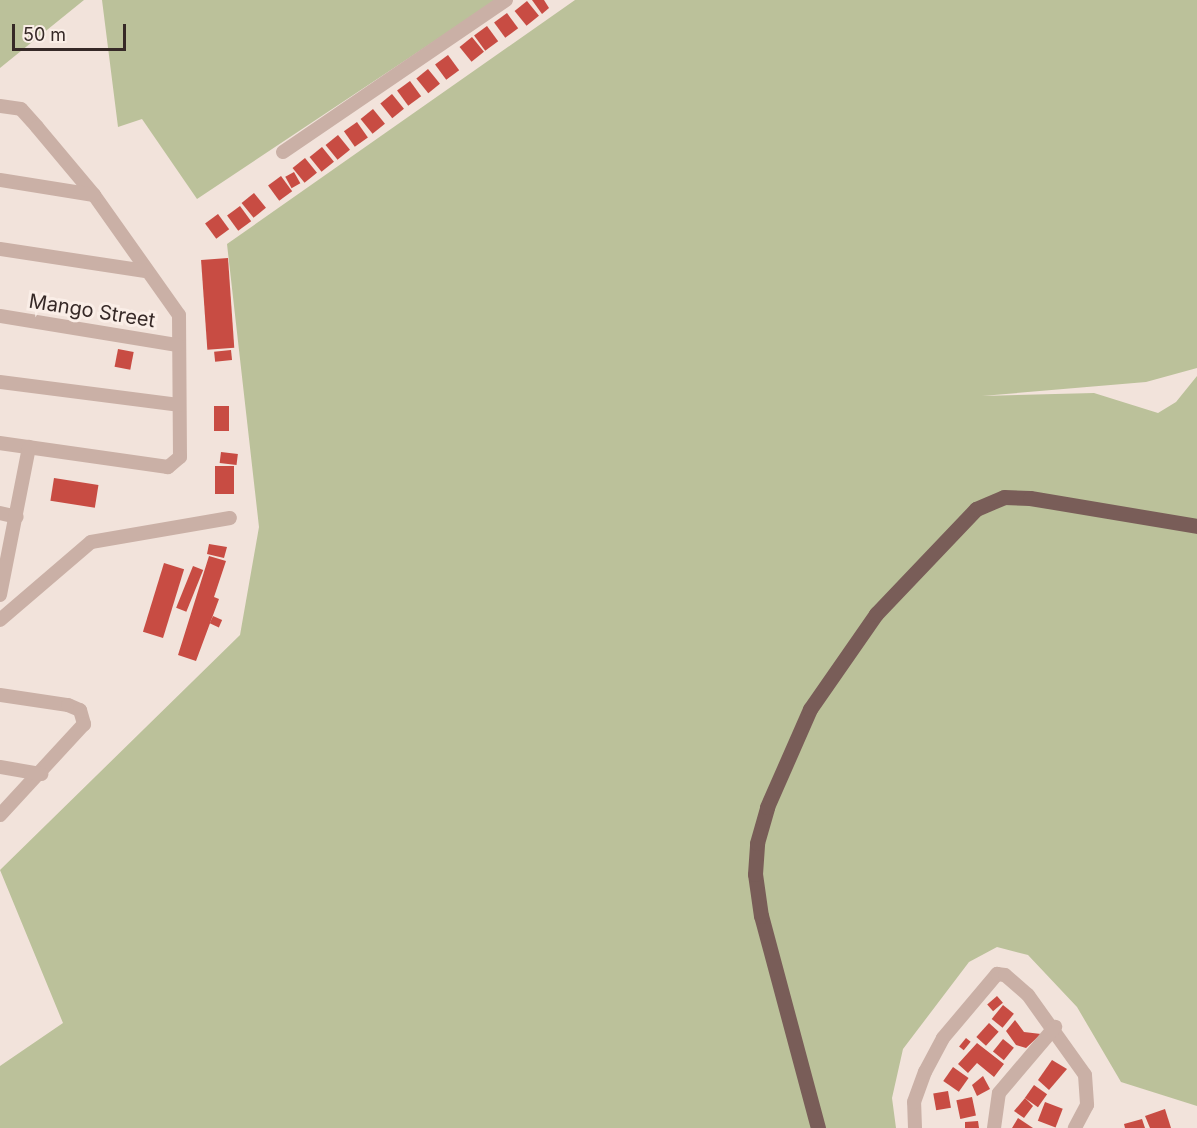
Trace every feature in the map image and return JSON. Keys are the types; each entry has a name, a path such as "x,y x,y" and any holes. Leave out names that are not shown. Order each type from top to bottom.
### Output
{"main road":[{"path":"818,1128 761,916 755,874 757,843 770,798 810,709 876,614 976,509 1004,497 1030,498 1197,526"}],"street":[{"path":"283,153 506,0"},
{"path":"0,106 21,109 94,195 145,271 179,315 180,457 168,467 0,443"},
{"path":"0,180 94,195"},
{"path":"0,249 145,271"},
{"name":"Mango Street","path":"0,316 178,345"},
{"path":"0,382 178,405"},
{"path":"0,595 29,447"},
{"path":"0,513 17,517"},
{"path":"0,620 91,542 230,518"},
{"path":"0,695 68,705 84,716 84,724 41,774 0,815"},
{"path":"0,767 41,774"},
{"path":"915,1128 914,1101 925,1072 943,1038 991,978 1005,975 1017,983 1055,1027 1076,1057 1089,1093 1075,1128"},
{"path":"994,1128 999,1093 1055,1027"}],"green space":[{"path":"0,0 84,0 0,68"},
{"path":"102,0 496,0 197,199 142,119 118,127"},
{"path":"575,0 1197,0 1197,368 1146,382 982,396 1094,393 1158,413 1176,402 1197,376 1197,1106 1121,1082 1077,1007 1028,955 997,947 969,962 903,1049 892,1098 896,1128 0,1128 0,1066 63,1023 0,870 240,635 259,527 227,244"}],"building":[{"path":"532,0 544,0 549,8 542,14"},
{"path":"527,1 539,16 527,26 515,11"},
{"path":"507,13 518,28 505,38 494,22"},
{"path":"487,26 498,41 485,51 474,35"},
{"path":"472,37 484,52 472,62 460,47"},
{"path":"448,55 459,70 446,80 435,64"},
{"path":"428,69 440,84 428,93 416,78"},
{"path":"410,81 421,96 408,106 397,90"},
{"path":"392,94 404,109 392,118 380,103"},
{"path":"373,109 385,124 373,134 361,119"},
{"path":"357,122 368,138 355,147 344,131"},
{"path":"338,135 350,150 338,160 326,145"},
{"path":"322,147 334,162 322,172 310,157"},
{"path":"305,158 317,173 305,183 293,168"},
{"path":"294,172 300,183 292,188 285,177"},
{"path":"281,176 292,191 279,201 268,185"},
{"path":"254,193 266,208 254,218 242,203"},
{"path":"240,206 251,221 238,231 227,215"},
{"path":"218,214 229,229 216,239 205,223"},
{"path":"228,258 234,348 207,350 201,260"},
{"path":"118,349 134,352 130,370 115,367"},
{"path":"231,350 232,360 215,362 214,352"},
{"path":"214,406 229,406 229,431 214,431"},
{"path":"221,452 238,454 237,465 220,463"},
{"path":"215,466 234,466 234,494 215,494"},
{"path":"54,478 98,485 95,508 50,501"},
{"path":"209,544 227,547 224,558 207,554"},
{"path":"209,556 226,561 214,597 219,599 196,661 178,655"},
{"path":"164,563 184,569 163,638 143,632"},
{"path":"193,566 203,570 186,612 176,608"},
{"path":"213,616 222,620 219,627 210,623"},
{"path":"997,996 1003,1003 993,1011 987,1005"},
{"path":"1003,1005 1014,1014 1003,1028 992,1019"},
{"path":"1015,1020 1024,1032 1041,1034 1026,1048 1016,1045 1006,1031"},
{"path":"989,1023 999,1032 986,1046 976,1037"},
{"path":"966,1038 971,1042 964,1050 959,1047"},
{"path":"1003,1039 1014,1048 1004,1060 993,1051"},
{"path":"977,1043 1004,1064 994,1077 977,1063 968,1073 958,1064"},
{"path":"1052,1060 1067,1069 1049,1090 1038,1080"},
{"path":"953,1067 969,1078 959,1092 943,1081"},
{"path":"983,1076 990,1089 977,1096 972,1085"},
{"path":"1034,1085 1047,1094 1038,1107 1025,1098"},
{"path":"948,1091 951,1108 936,1110 933,1094"},
{"path":"972,1097 976,1116 960,1119 956,1100"},
{"path":"1025,1098 1033,1106 1024,1118 1014,1111"},
{"path":"1045,1102 1063,1109 1056,1127 1038,1121"},
{"path":"1165,1109 1171,1128 1150,1128 1145,1116"},
{"path":"1018,1118 1033,1128 1012,1128"},
{"path":"1142,1119 1145,1128 1125,1128 1124,1124"},
{"path":"978,1121 979,1128 965,1128 965,1122"}]}
